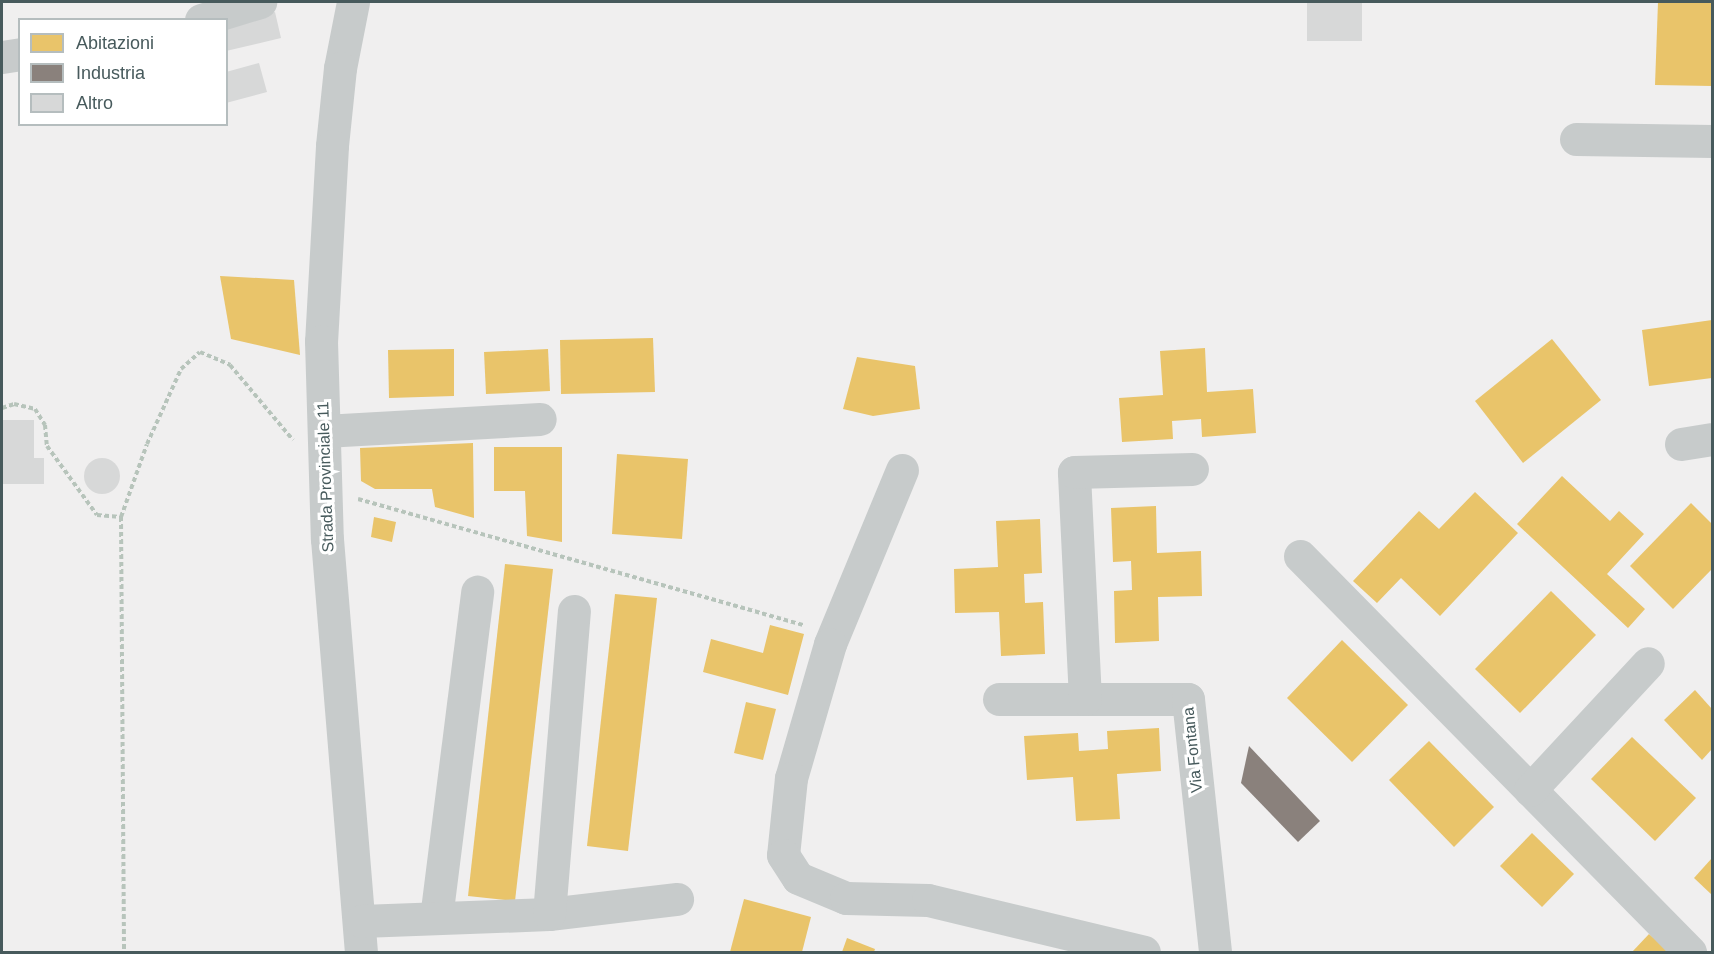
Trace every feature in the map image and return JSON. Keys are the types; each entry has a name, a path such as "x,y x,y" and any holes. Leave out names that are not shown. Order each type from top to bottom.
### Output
{"street":[{"path":"208,18 260,2"},
{"path":"340,68 342,2"},
{"name":"Strada Provinciale 11","path":"353,2 340,68 332,146 321,341 327,539 361,937"},
{"path":"2,57 18,54"},
{"path":"1576,139 1713,141"},
{"path":"324,431 540,419"},
{"path":"1085,699 1074,472 1192,469"},
{"path":"902,470 834,633 790,778 783,855 798,878 846,898 928,900 1144,952"},
{"path":"1300,556 1690,952"},
{"path":"436,918 477,592"},
{"path":"549,914 574,611"},
{"path":"1530,790 1648,663"},
{"name":"Via Fontana","path":"999,699 1188,699 1215,952"},
{"path":"361,937 436,918 549,914 677,899"}],"path":[{"path":"124,952 121,517 147,444 180,369 200,352 230,365 325,481 834,633"},
{"path":"2,408 14,404 35,409 45,425 47,446 97,515 121,517"}],"building: Abitazioni":[{"path":"1658,2 1712,2 1712,86 1655,85"},
{"path":"220,276 294,280 300,355 231,339"},
{"path":"1712,320 1712,378 1649,386 1642,330"},
{"path":"653,338 655,392 561,394 560,340"},
{"path":"1552,339 1601,400 1523,463 1475,401"},
{"path":"1205,348 1207,392 1253,389 1256,433 1202,437 1201,419 1172,421 1173,439 1122,442 1119,398 1163,395 1160,351"},
{"path":"454,349 454,396 389,398 388,350"},
{"path":"548,349 550,391 486,394 484,352"},
{"path":"857,357 915,366 920,409 873,416 843,409"},
{"path":"473,443 474,518 435,507 432,489 375,489 361,481 360,448"},
{"path":"494,447 562,447 562,542 527,536 525,491 494,491"},
{"path":"617,454 688,459 682,539 612,534"},
{"path":"1562,476 1610,521 1619,511 1644,534 1607,574 1645,609 1628,628 1517,524"},
{"path":"1475,492 1518,533 1440,616 1401,578 1377,603 1353,581 1419,511 1439,529"},
{"path":"1691,503 1712,524 1712,569 1673,609 1630,566"},
{"path":"1156,506 1157,553 1201,551 1202,596 1158,597 1159,641 1115,643 1114,591 1132,590 1131,561 1113,562 1111,508"},
{"path":"374,517 396,522 392,542 371,537"},
{"path":"1040,519 1042,573 1024,574 1025,603 1043,602 1045,654 1001,656 999,612 955,613 954,569 998,567 996,521"},
{"path":"505,564 553,569 515,901 468,896"},
{"path":"1551,591 1596,635 1520,713 1475,669"},
{"path":"615,594 657,598 628,851 587,846"},
{"path":"770,625 804,634 788,695 703,672 711,639 763,653"},
{"path":"1342,640 1408,705 1352,762 1287,698"},
{"path":"1695,690 1712,709 1712,749 1702,760 1664,720"},
{"path":"746,702 776,709 763,760 734,753"},
{"path":"1159,728 1161,771 1117,774 1120,819 1076,821 1073,777 1027,780 1024,736 1078,733 1079,751 1108,749 1107,731"},
{"path":"1632,737 1696,798 1655,841 1591,779"},
{"path":"1429,741 1494,807 1454,847 1389,780"},
{"path":"1532,833 1574,874 1542,907 1500,866"},
{"path":"1712,858 1712,895 1694,878"},
{"path":"744,899 811,917 802,952 730,952"},
{"path":"1649,934 1670,952 1632,952"},
{"path":"847,938 875,949 874,952 842,952"}],"building: Industria":[{"path":"1249,746 1320,821 1298,842 1241,783"}],"building: Altro":[{"path":"1307,2 1362,2 1362,41 1307,41"},
{"path":"275,12 281,38 228,51 228,23"},
{"path":"259,63 267,92 228,102 228,71"},
{"path":"2,420 34,420 34,458 44,458 44,484 2,484"},
{"path":"102,458 115,463 120,476 115,489 102,494 89,489 84,476 89,463"}]}
